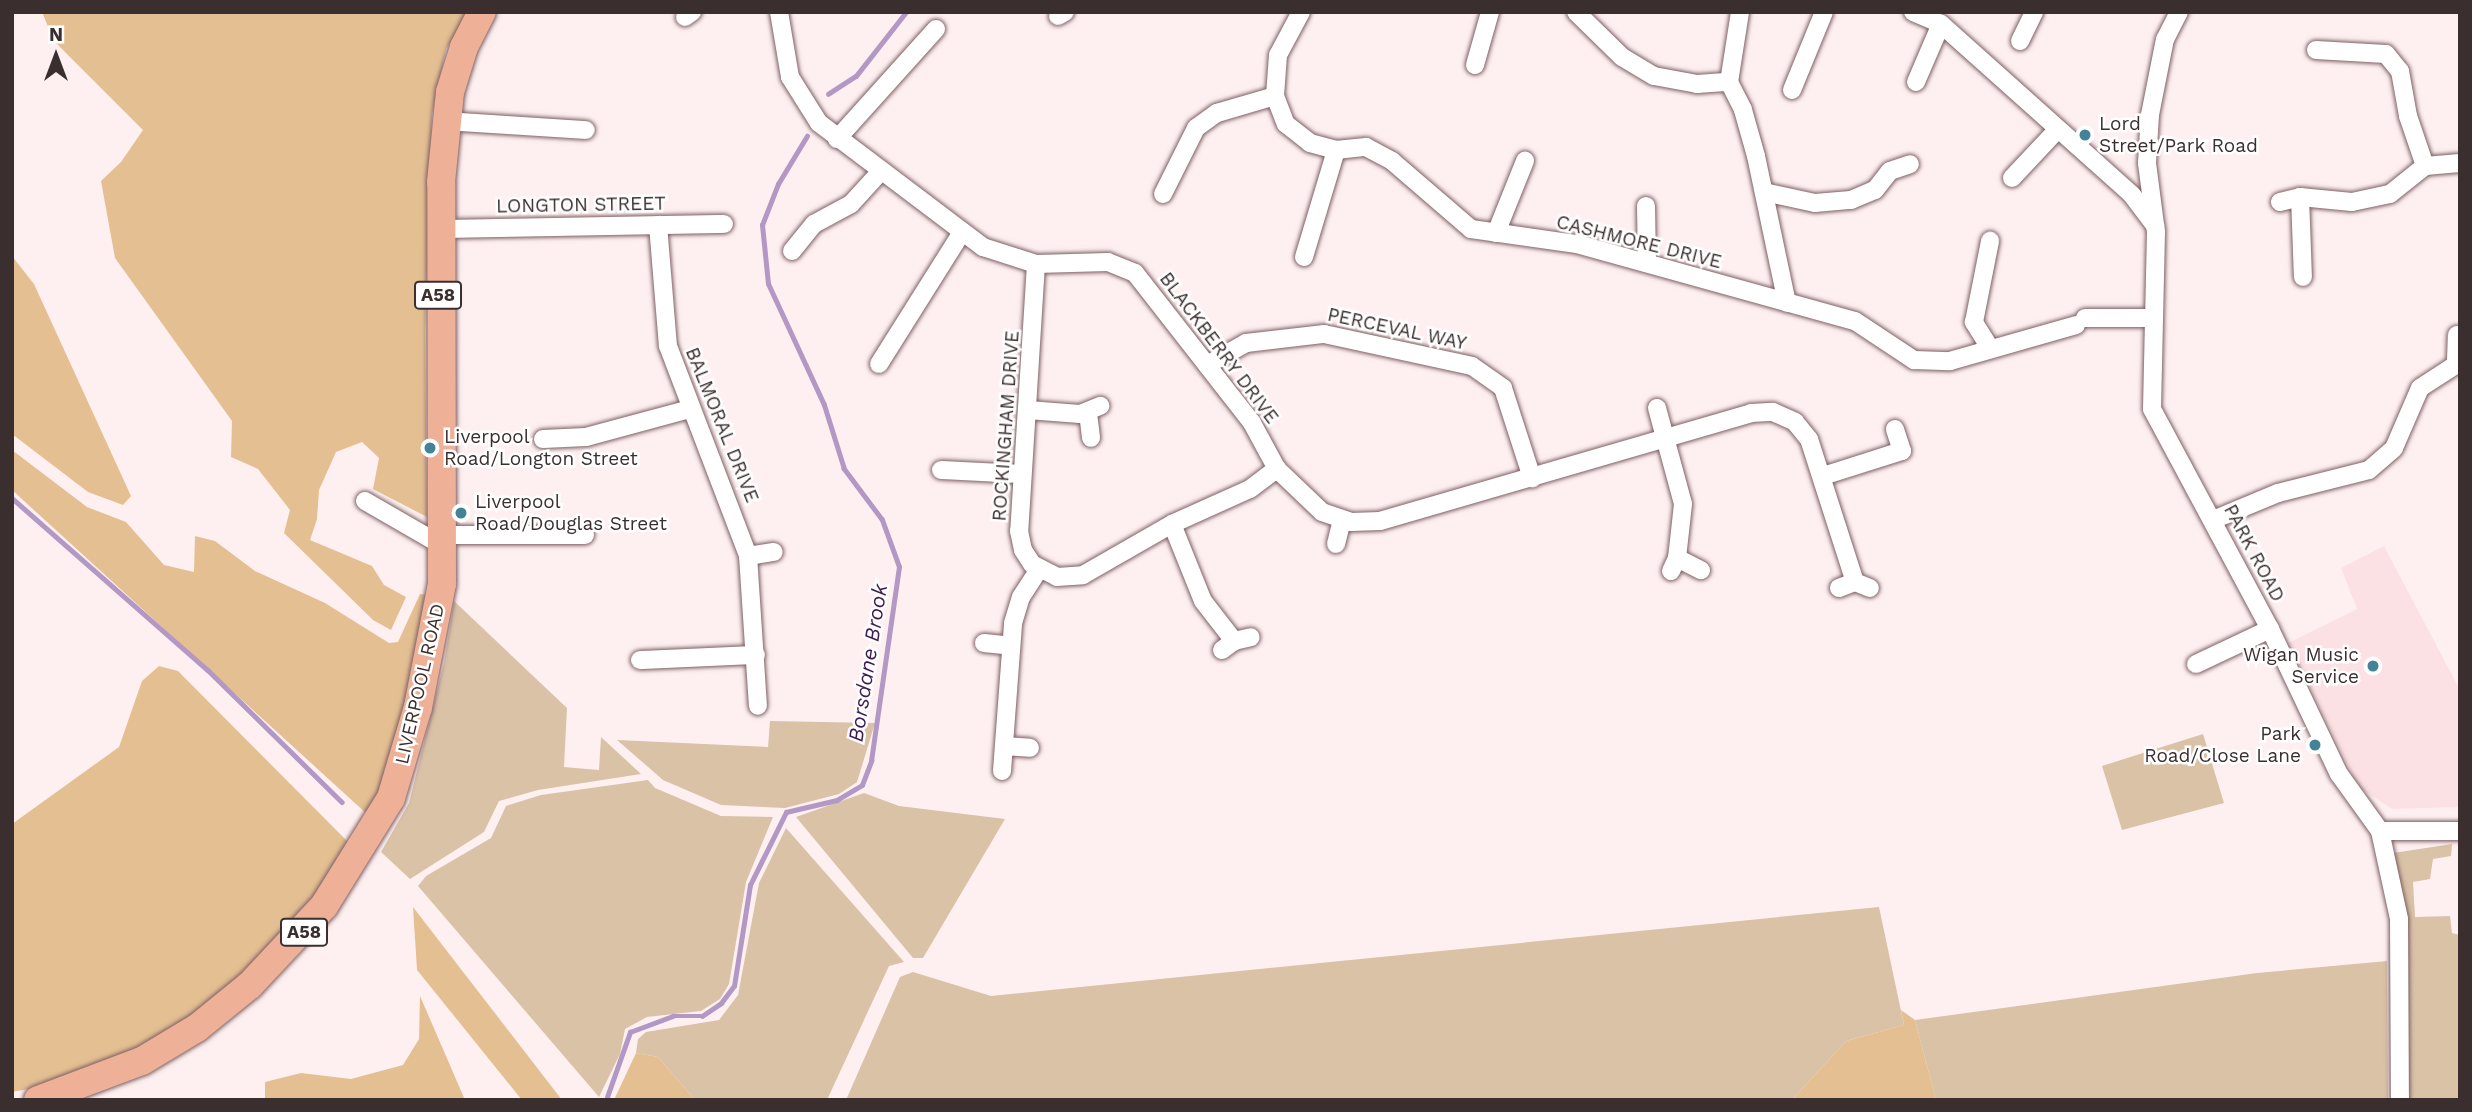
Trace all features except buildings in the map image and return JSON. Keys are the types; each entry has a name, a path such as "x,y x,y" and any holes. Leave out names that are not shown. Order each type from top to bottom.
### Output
{"main road":[{"name":"LIVERPOOL ROAD","path":"37,1100 123,1069 180,1039 278,960 324,906 377,826 400,773 433,643 443,541 439,229 446,121 457,66 482,12"}],"street":[{"name":"BLACKBERRY DRIVE","path":"779,12 785,60 797,93 837,139 961,234 1000,254 1036,264 1108,262 1126,267 1149,286 1258,431 1277,469 1311,505 1342,520 1380,522 1751,413 1773,412 1804,431 1823,477 1855,586"},
{"name":"CASHMORE DRIVE","path":"1301,12 1278,55 1275,96 1286,124 1310,144 1336,150 1366,147 1392,161 1471,229 1577,244 1855,321 1914,360 1950,361 2080,321 2153,317"},
{"path":"1475,65 1490,12"},
{"path":"1576,12 1622,57 1654,76 1697,84 1729,82"},
{"path":"1740,12 1729,82 1743,110 1764,192 1787,303"},
{"path":"1792,90 1824,12"},
{"path":"2020,41 2034,12"},
{"name":"PARK ROAD","path":"2179,12 2165,39 2150,115 2147,163 2155,226 2152,409 2270,629 2339,774 2380,831 2399,919 2400,1100"},
{"path":"1928,17 2132,195 2155,226"},
{"path":"1916,82 1928,17"},
{"path":"837,139 936,29"},
{"path":"2316,50 2386,54 2400,71 2408,116 2425,166"},
{"path":"1163,194 1196,128 1217,113 1275,96"},
{"path":"446,121 586,130"},
{"path":"2012,178 2057,130"},
{"path":"1304,257 1336,150"},
{"path":"1496,233 1525,161"},
{"path":"1764,192 1815,203 1851,200 1875,190 1890,171 1910,163"},
{"path":"2280,202 2300,197 2351,202 2390,194 2425,166 2460,163"},
{"path":"792,251 814,224 850,204 881,171"},
{"path":"2300,197 2304,277"},
{"path":"1646,206 1647,263"},
{"name":"LONGTON STREET","path":"439,229 724,224"},
{"name":"BALMORAL DRIVE","path":"658,225 664,325 690,409 748,556 758,706"},
{"path":"879,364 961,234"},
{"path":"1990,241 1974,322 1990,348"},
{"name":"ROCKINGHAM DRIVE","path":"1036,264 1020,541 1027,558 1039,569"},
{"name":"PERCEVAL WAY","path":"1207,365 1246,343 1324,334 1472,366 1504,376 1507,396 1532,478"},
{"path":"2213,520 2278,493 2369,470 2395,448 2420,388 2458,361 2457,335"},
{"path":"1657,408 1684,504 1684,531 1674,565 1701,570"},
{"path":"543,439 586,437 690,409"},
{"path":"1028,410 1094,410 1091,438"},
{"path":"1823,477 1909,450 1895,429"},
{"path":"1002,771 1011,646 1017,607 1039,569 1057,577 1083,575 1171,524 1250,489 1277,469"},
{"path":"941,470 1022,474"},
{"path":"365,501 443,541 584,535"},
{"path":"1336,544 1342,520"},
{"path":"1171,524 1203,601 1236,643"},
{"path":"748,556 774,552"},
{"path":"2196,664 2270,629"},
{"path":"984,643 1011,646"},
{"path":"640,660 756,655"},
{"path":"1004,746 1030,748"},
{"path":"2380,831 2460,831"}],"shaded area":[{"path":"42,12 471,12 446,49 432,114 425,331 427,517 373,489 379,458 362,442 336,452 319,490 317,519 310,540 372,566 384,585 406,597 391,630 373,620 284,533 290,510 258,469 231,457 232,421 115,258 101,181 121,162 143,130 54,41"},
{"path":"12,256 34,284 131,496 123,505 88,492 12,434"},
{"path":"12,450 87,507 126,522 164,565 194,572 195,536 215,541 255,571 325,603 389,643 398,642 420,594 430,595 427,627 382,790 368,815 12,490"},
{"name":"Wigan Music Service","path":"2384,546 2460,690 2460,807 2392,809 2359,787 2288,643 2357,609 2341,568"},
{"path":"454,601 567,708 564,767 599,770 601,737 641,774 538,790 499,801 484,832 410,879 381,852 409,803 444,663"},
{"path":"159,666 178,671 353,847 241,990 148,1049 52,1085 12,1092 12,824 119,747 142,681"},
{"path":"770,721 875,723 857,782 839,794 785,808 721,805 663,780 617,740 768,747"},
{"path":"2203,734 2224,803 2122,830 2102,766"},
{"path":"648,780 655,788 721,816 773,817 746,882 729,984 720,999 701,1011 647,1017 625,1029 620,1054 599,1097 418,886 426,876 491,838 506,806 541,795"},
{"path":"864,793 899,806 1005,819 923,958 913,958 796,817"},
{"path":"786,828 904,962 889,966 827,1100 695,1100 658,1057 636,1053 638,1039 646,1032 719,1020 738,995 759,883"},
{"path":"2452,844 2451,856 2433,859 2430,879 2413,882 2415,917 2450,916 2452,933 2460,935 2460,1100 2406,1100 2407,932 2393,853"},
{"path":"413,907 562,1100 522,1100 417,970"},
{"path":"1879,907 1904,1025 1846,1041 1792,1100 846,1100 900,977 913,972 991,996"},
{"path":"2387,961 2388,1100 1936,1100 1915,1020 2257,973"},
{"path":"420,996 465,1100 265,1100 265,1082 301,1073 351,1079 403,1065 419,1039"},
{"path":"1901,1010 1915,1020 1936,1100 1792,1100 1846,1041 1904,1025"},
{"path":"636,1053 658,1057 695,1100 614,1100"}],"waterway":[{"path":"828,94 856,76 906,12"},
{"name":"Borsdane Brook","path":"607,1097 630,1032 673,1016 702,1016 721,1003 734,986 750,885 786,812 837,800 862,785 871,761 899,567 882,520 844,469 824,405 768,284 762,225 778,184 807,136"},
{"path":"12,498 208,670 342,802"}],"place":[{"name":"Lord Street/Park Road","path":"2085,135"},
{"name":"Liverpool Road/Longton Street","path":"430,448"},
{"name":"Liverpool Road/Douglas Street","path":"461,513"},
{"name":"Wigan Music Service","path":"2373,666"},
{"name":"Park Road/Close Lane","path":"2315,745"}]}
